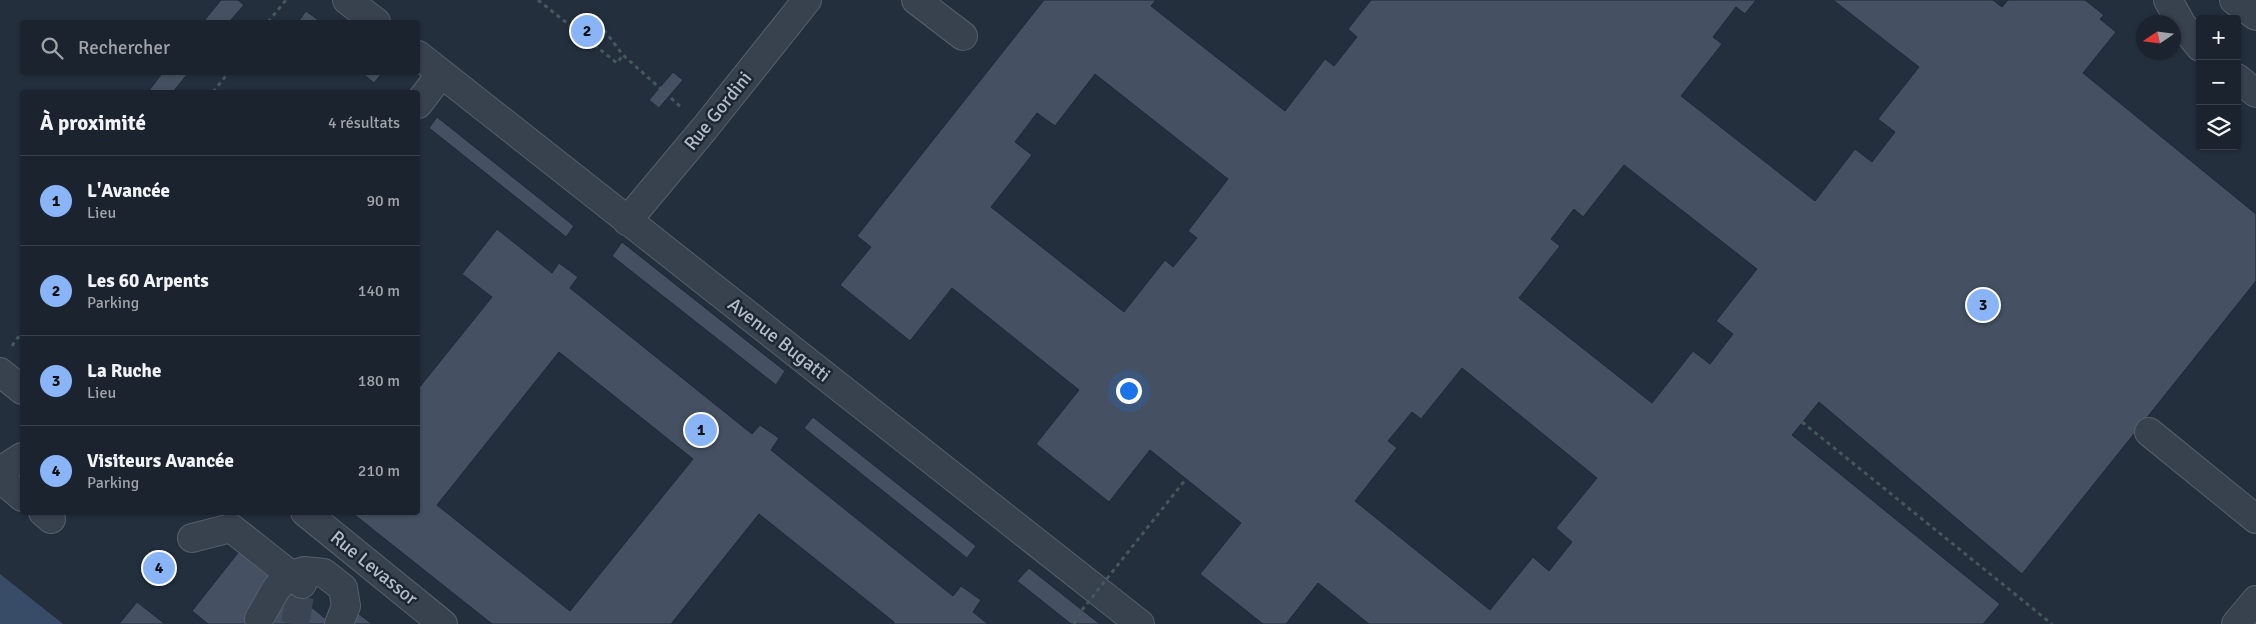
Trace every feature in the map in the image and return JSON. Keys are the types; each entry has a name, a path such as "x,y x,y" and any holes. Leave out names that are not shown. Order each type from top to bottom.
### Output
{"lane":[{"path":"347,0 373,20"},
{"name":"Rue Gordini","path":"627,221 704,129 806,0"},
{"path":"916,0 962,36"},
{"path":"2168,0 2182,25 2196,43"},
{"path":"2234,0 2256,16"},
{"name":"Avenue Bugatti","path":"420,58 1140,624"},
{"path":"420,101 441,74"},
{"path":"2241,81 2256,93"},
{"path":"0,372 20,388"},
{"path":"2149,432 2256,519"},
{"path":"0,471 20,459"},
{"path":"0,478 20,494"},
{"name":"Rue Levassor","path":"309,515 443,624"},
{"path":"192,538 231,528 302,584"},
{"path":"259,619 276,589 288,576 304,571 324,573 342,588 346,606 339,624"},
{"path":"2236,624 2256,600"}],"path":[{"path":"270,20 286,0"},
{"path":"538,0 617,63 623,55"},
{"path":"604,30 623,55 704,129"},
{"path":"214,90 226,75"},
{"path":"1802,422 2052,624"},
{"path":"1074,624 1082,610 1186,479"}],"water":[{"path":"0,574 63,624 0,624"}],"building":[{"path":"221,0 238,0 244,5 231,20 205,20"},
{"path":"1044,0 1156,0 1151,6 1285,111 1325,59 1334,66 1357,37 1348,29 1371,0 1756,0 1745,14 1736,7 1713,37 1722,44 1681,96 1815,201 1855,149 1872,162 1895,132 1878,119 1919,67 1833,0 1993,0 2002,7 2008,0 2085,0 2104,15 2100,19 2116,32 2083,73 2256,214 2256,281 2022,574 1819,402 1792,435 2000,604 1983,624 1369,624 1318,583 1286,624 1263,624 1200,574 1241,523 1150,450 1109,502 1036,444 1079,390 952,288 910,341 840,285 871,247 857,236","holes":["1095,74 1228,179 1188,231 1197,238 1173,267 1165,260 1124,312 991,207 1032,155 1015,142 1037,113 1055,126","1624,165 1757,269 1716,321 1733,334 1710,364 1693,351 1652,403 1519,298 1560,246 1551,239 1574,209 1583,217","1462,368 1597,478 1556,528 1572,542 1549,571 1533,557 1490,610 1355,501 1397,448 1388,441 1412,412 1421,419"]},
{"path":"306,11 318,20 299,20"},
{"path":"673,72 683,80 659,108 649,100"},
{"path":"161,75 187,75 175,90 150,90"},
{"path":"365,75 381,75 374,83"},
{"path":"437,117 574,226 566,237 429,128"},
{"path":"497,229 552,273 559,263 578,277 570,288 752,434 760,425 779,438 771,450 953,596 961,586 981,600 973,612 988,624 893,624 894,622 759,514 671,624 492,624 355,515 420,515 420,387 492,297 462,274","holes":["559,352 693,459 570,611 437,505"]},
{"path":"622,242 785,371 776,385 612,256"},
{"path":"813,417 976,546 967,558 804,428"},
{"path":"241,549 332,624 208,624 192,611"},
{"path":"1029,568 1100,624 1071,624 1017,581"},
{"path":"137,602 165,624 119,624"},
{"path":"355,611 372,624 345,624"}],"tunnel":[{"path":"295,624 302,584"}],"place":[{"name":"Les 60 Arpents","path":"587,31"},
{"name":"La Ruche","path":"1983,305"},
{"name":"L'Avancée","path":"701,430"},
{"name":"Visiteurs Avancée","path":"159,568"}]}
